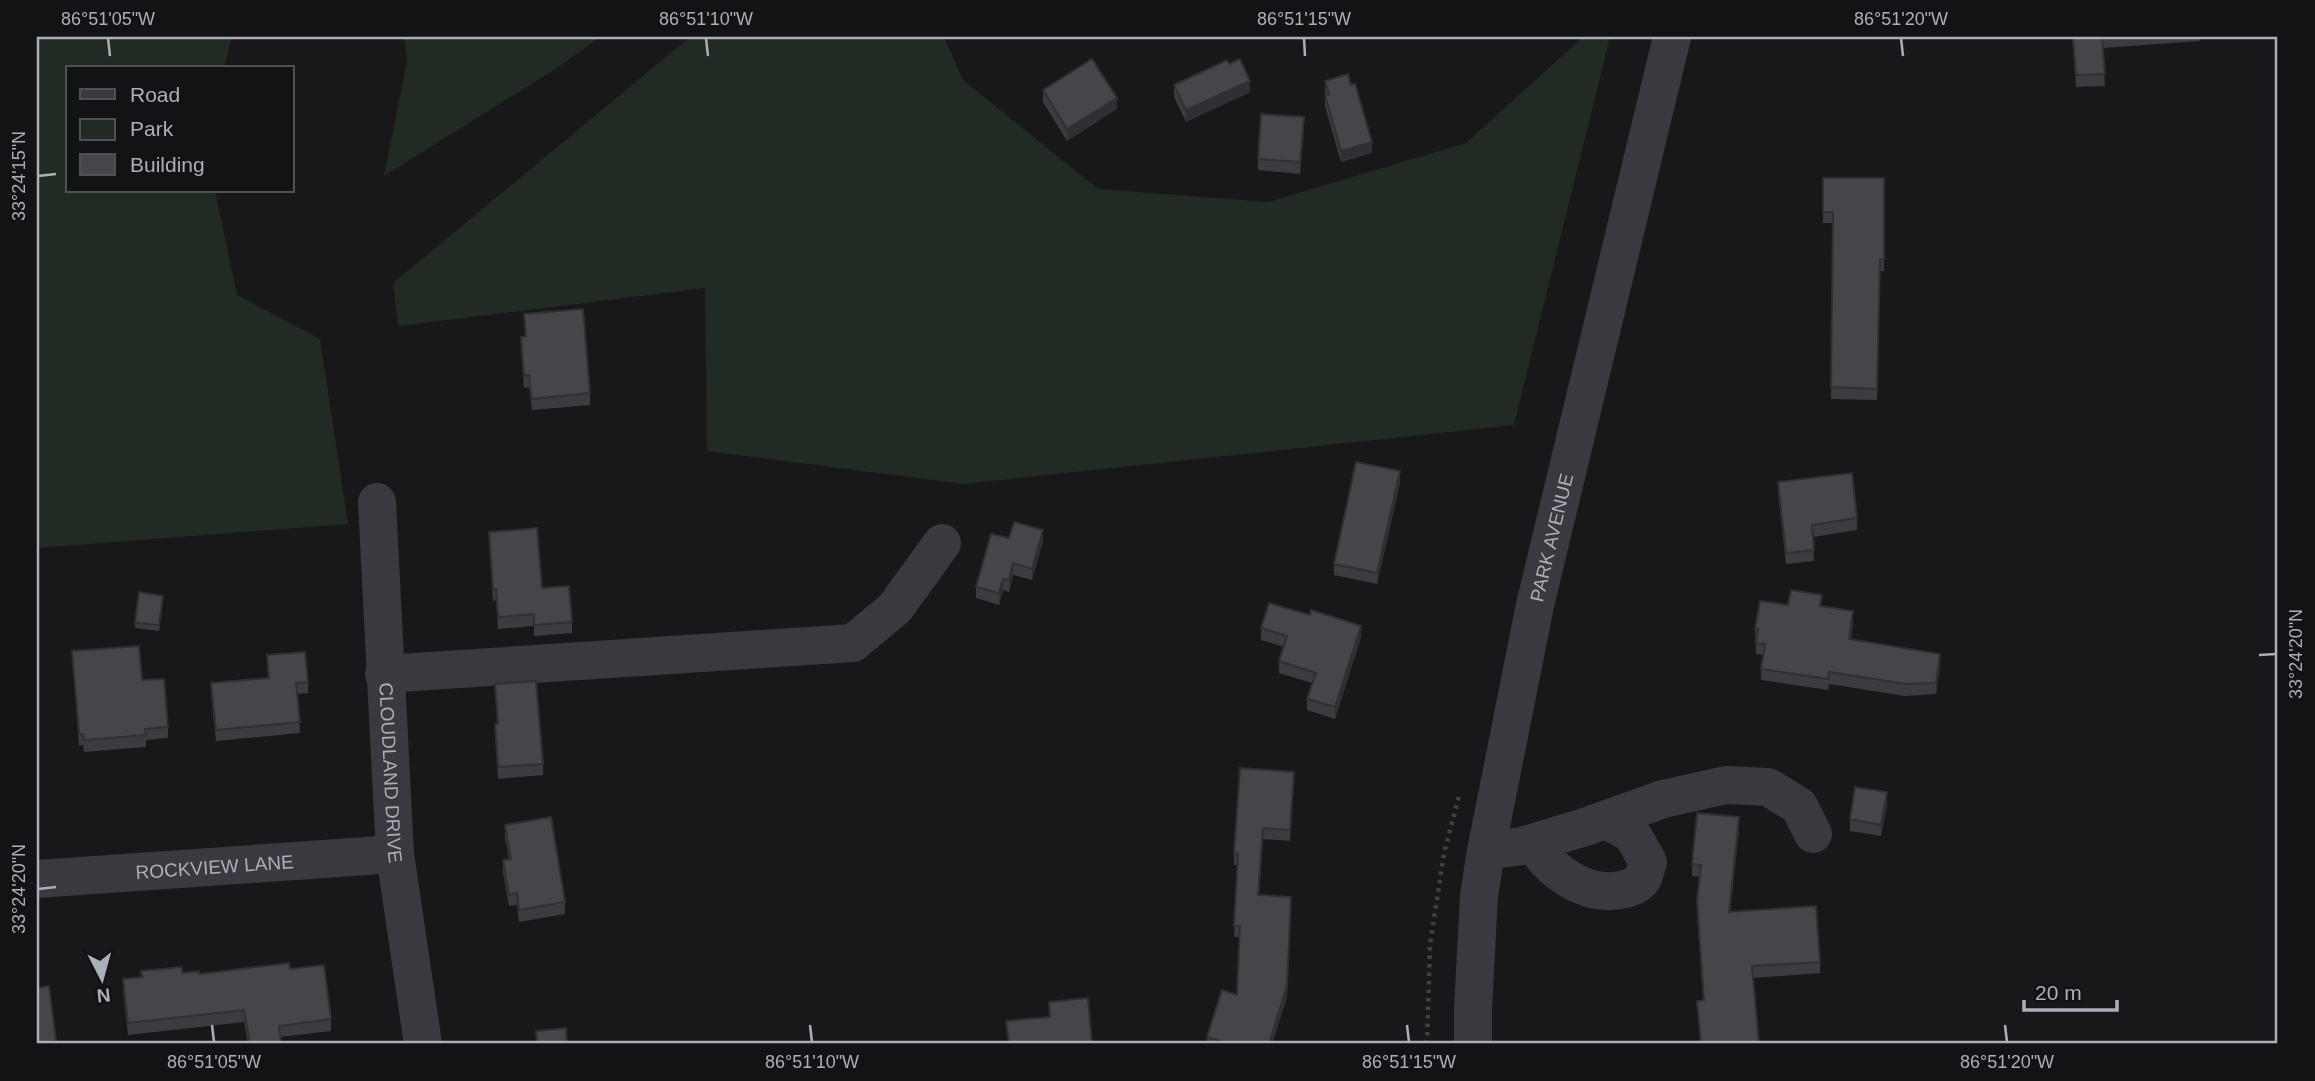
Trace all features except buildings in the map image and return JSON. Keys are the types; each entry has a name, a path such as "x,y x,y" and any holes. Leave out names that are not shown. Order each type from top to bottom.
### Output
{"street":[{"name":"PARK AVENUE","path":"1473,1044 1479,896 1486,851 1535,606 1672,37"},
{"name":"CLOUDLAND DRIVE","path":"377,502 395,854 423,1044"},
{"path":"384,674 853,643 895,608 942,543"},
{"path":"1486,851 1534,843 1663,799 1727,785 1768,787 1799,806 1813,834"},
{"path":"1534,843 1542,858 1561,874 1587,887 1606,893 1629,889 1642,880 1648,862 1632,834 1606,820"},
{"name":"ROCKVIEW LANE","path":"37,879 395,854"}],"green space":[{"path":"37,37 232,37 225,66 66,66 66,192 215,192 237,295 320,339 348,524 37,548"},
{"path":"404,37 600,37 557,68 384,176 407,61"},
{"path":"690,37 944,37 963,80 1098,189 1268,202 1466,143 1583,37 1610,37 1514,425 963,484 707,451 705,288 398,326 393,283"}]}
